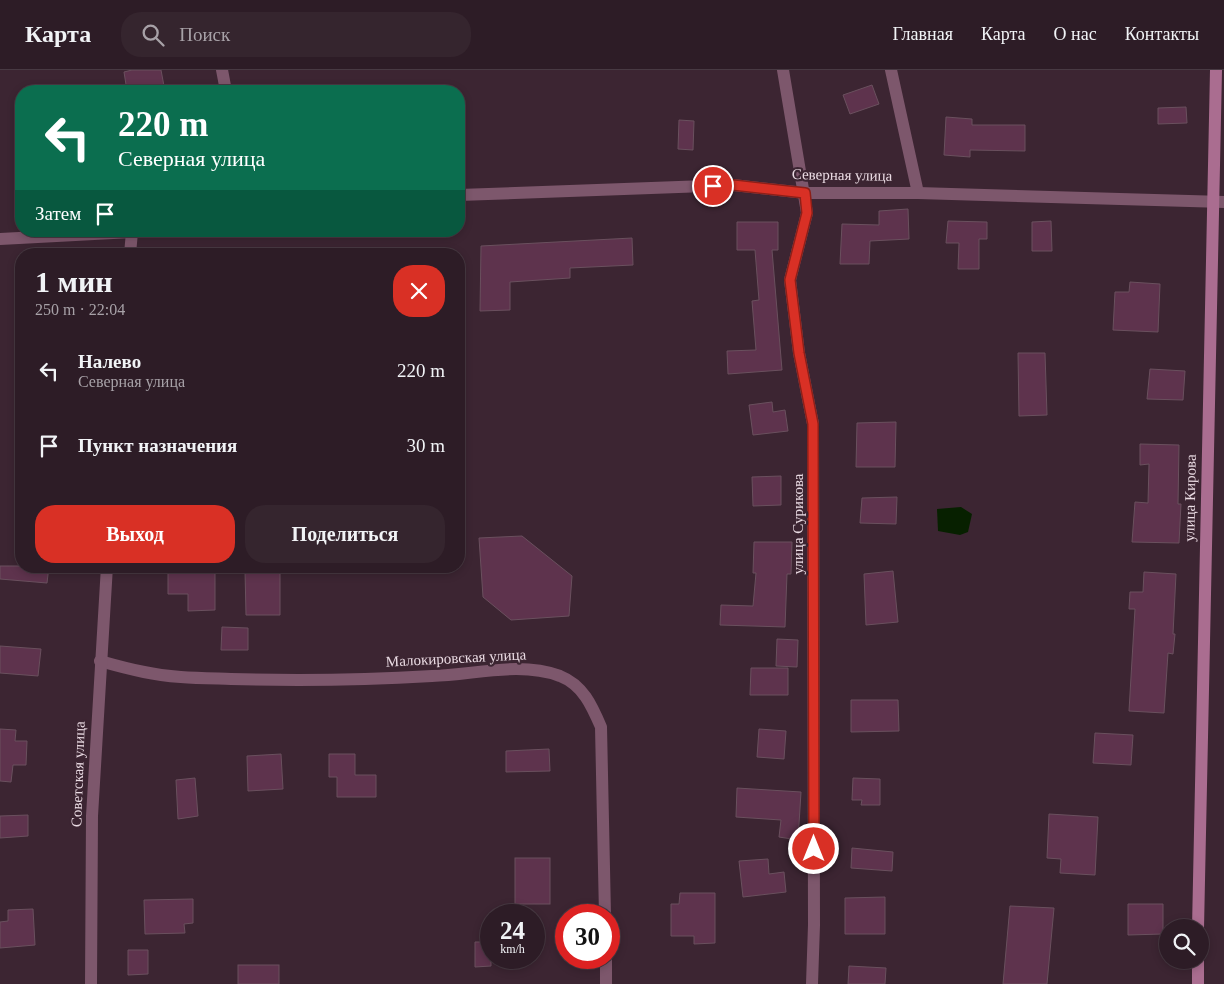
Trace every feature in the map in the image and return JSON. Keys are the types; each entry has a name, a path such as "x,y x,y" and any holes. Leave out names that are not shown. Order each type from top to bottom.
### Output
{"street":[{"path":"222,70 225,85"},
{"name":"улица Сурикова","path":"783,70 807,213 790,280 799,353 813,424 814,925 812,984"},
{"path":"891,70 918,193"},
{"name":"улица Кирова","path":"1198,919 1218,202 1216,70"},
{"name":"Северная улица","path":"465,195 733,185 805,193 918,193 1218,202"},
{"path":"0,239 39,237"},
{"name":"Советская улица","path":"91,984 92,816 106,573"},
{"name":"Малокировская улица","path":"100,661 145,673 247,680 433,676 504,670 541,670 562,677 575,684 590,702 601,727 605,904"},
{"path":"606,969 606,984"},
{"path":"1198,969 1198,984"}],"shaded area":[{"path":"961,507 972,514 968,532 960,535 938,531 937,509"}],"building":[{"path":"132,70 161,70 164,85 126,85 124,72"},
{"path":"872,85 879,104 850,114 843,95"},
{"path":"1186,107 1187,123 1158,124 1158,108"},
{"path":"946,117 972,119 972,125 1025,125 1025,151 970,150 970,157 944,155"},
{"path":"679,120 694,121 693,150 678,149"},
{"path":"908,209 909,239 870,241 869,264 840,264 842,224 879,225 879,211"},
{"path":"948,221 987,222 987,239 979,239 979,269 958,269 959,243 946,243"},
{"path":"1051,221 1052,251 1032,251 1032,222"},
{"path":"737,222 778,222 778,250 772,250 782,370 728,374 727,351 756,350 752,301 759,300 755,250 737,250"},
{"path":"632,238 633,265 570,268 570,278 510,282 510,310 480,311 481,246"},
{"path":"1130,282 1160,284 1158,332 1113,330 1115,292 1129,292"},
{"path":"1018,353 1045,353 1047,415 1019,416"},
{"path":"1150,369 1185,371 1183,400 1147,399"},
{"path":"772,402 773,412 785,410 788,431 753,435 749,405"},
{"path":"896,422 895,467 856,467 857,423"},
{"path":"1140,444 1179,445 1178,504 1181,504 1179,543 1132,542 1135,502 1148,503 1149,464 1140,465"},
{"path":"781,476 781,505 753,506 752,477"},
{"path":"897,497 896,524 860,523 862,498"},
{"path":"522,536 572,576 569,616 511,620 483,597 479,538"},
{"path":"754,542 792,542 791,574 787,574 785,627 720,625 721,605 753,606 756,573 753,573"},
{"path":"0,566 15,566 15,573 48,573 47,583 0,579"},
{"path":"893,571 898,622 866,625 864,574"},
{"path":"1144,572 1176,574 1173,634 1175,634 1173,654 1168,653 1164,713 1129,711 1135,609 1129,609 1130,592 1143,592"},
{"path":"168,573 215,573 215,610 188,611 188,594 168,594"},
{"path":"245,573 280,573 280,615 246,615"},
{"path":"222,627 248,628 248,650 221,650"},
{"path":"777,639 798,640 797,667 776,666"},
{"path":"0,646 41,649 38,676 0,673"},
{"path":"751,668 788,668 788,695 750,695"},
{"path":"851,700 898,700 899,731 851,732"},
{"path":"0,729 16,730 15,741 27,741 26,765 13,765 11,782 0,781"},
{"path":"759,729 786,731 784,759 757,757"},
{"path":"1095,733 1133,735 1131,765 1093,763"},
{"path":"549,749 550,771 506,772 506,751"},
{"path":"281,754 283,789 248,791 247,756"},
{"path":"329,754 355,754 355,775 376,775 376,797 337,797 337,777 329,777"},
{"path":"195,778 198,816 178,819 176,780"},
{"path":"853,778 880,779 880,805 861,805 862,800 852,800"},
{"path":"737,788 801,792 798,840 779,837 781,820 736,817"},
{"path":"1049,814 1098,817 1095,875 1060,873 1061,859 1047,858"},
{"path":"28,815 28,836 0,838 0,816"},
{"path":"852,848 893,852 892,871 851,868"},
{"path":"515,858 550,858 550,904 515,904"},
{"path":"768,859 769,874 784,872 786,892 743,897 739,861"},
{"path":"680,893 715,893 715,943 694,944 694,936 671,936 671,904 679,904"},
{"path":"885,897 885,934 845,934 845,898"},
{"path":"193,899 193,923 184,924 185,933 145,934 144,900"},
{"path":"1128,904 1163,904 1163,919 1159,919 1159,934 1128,935"},
{"path":"1010,906 1054,908 1047,984 1003,984"},
{"path":"33,909 35,945 0,948 0,922 8,921 8,910"},
{"path":"475,942 480,942 480,967 475,967"},
{"path":"128,950 148,950 148,974 128,975"},
{"path":"238,965 279,965 279,984 238,984"},
{"path":"849,966 886,968 885,984 848,984"}],"route":[{"path":"713,186 733,185 805,193 807,213 790,280 799,353 813,424 814,849"}]}
